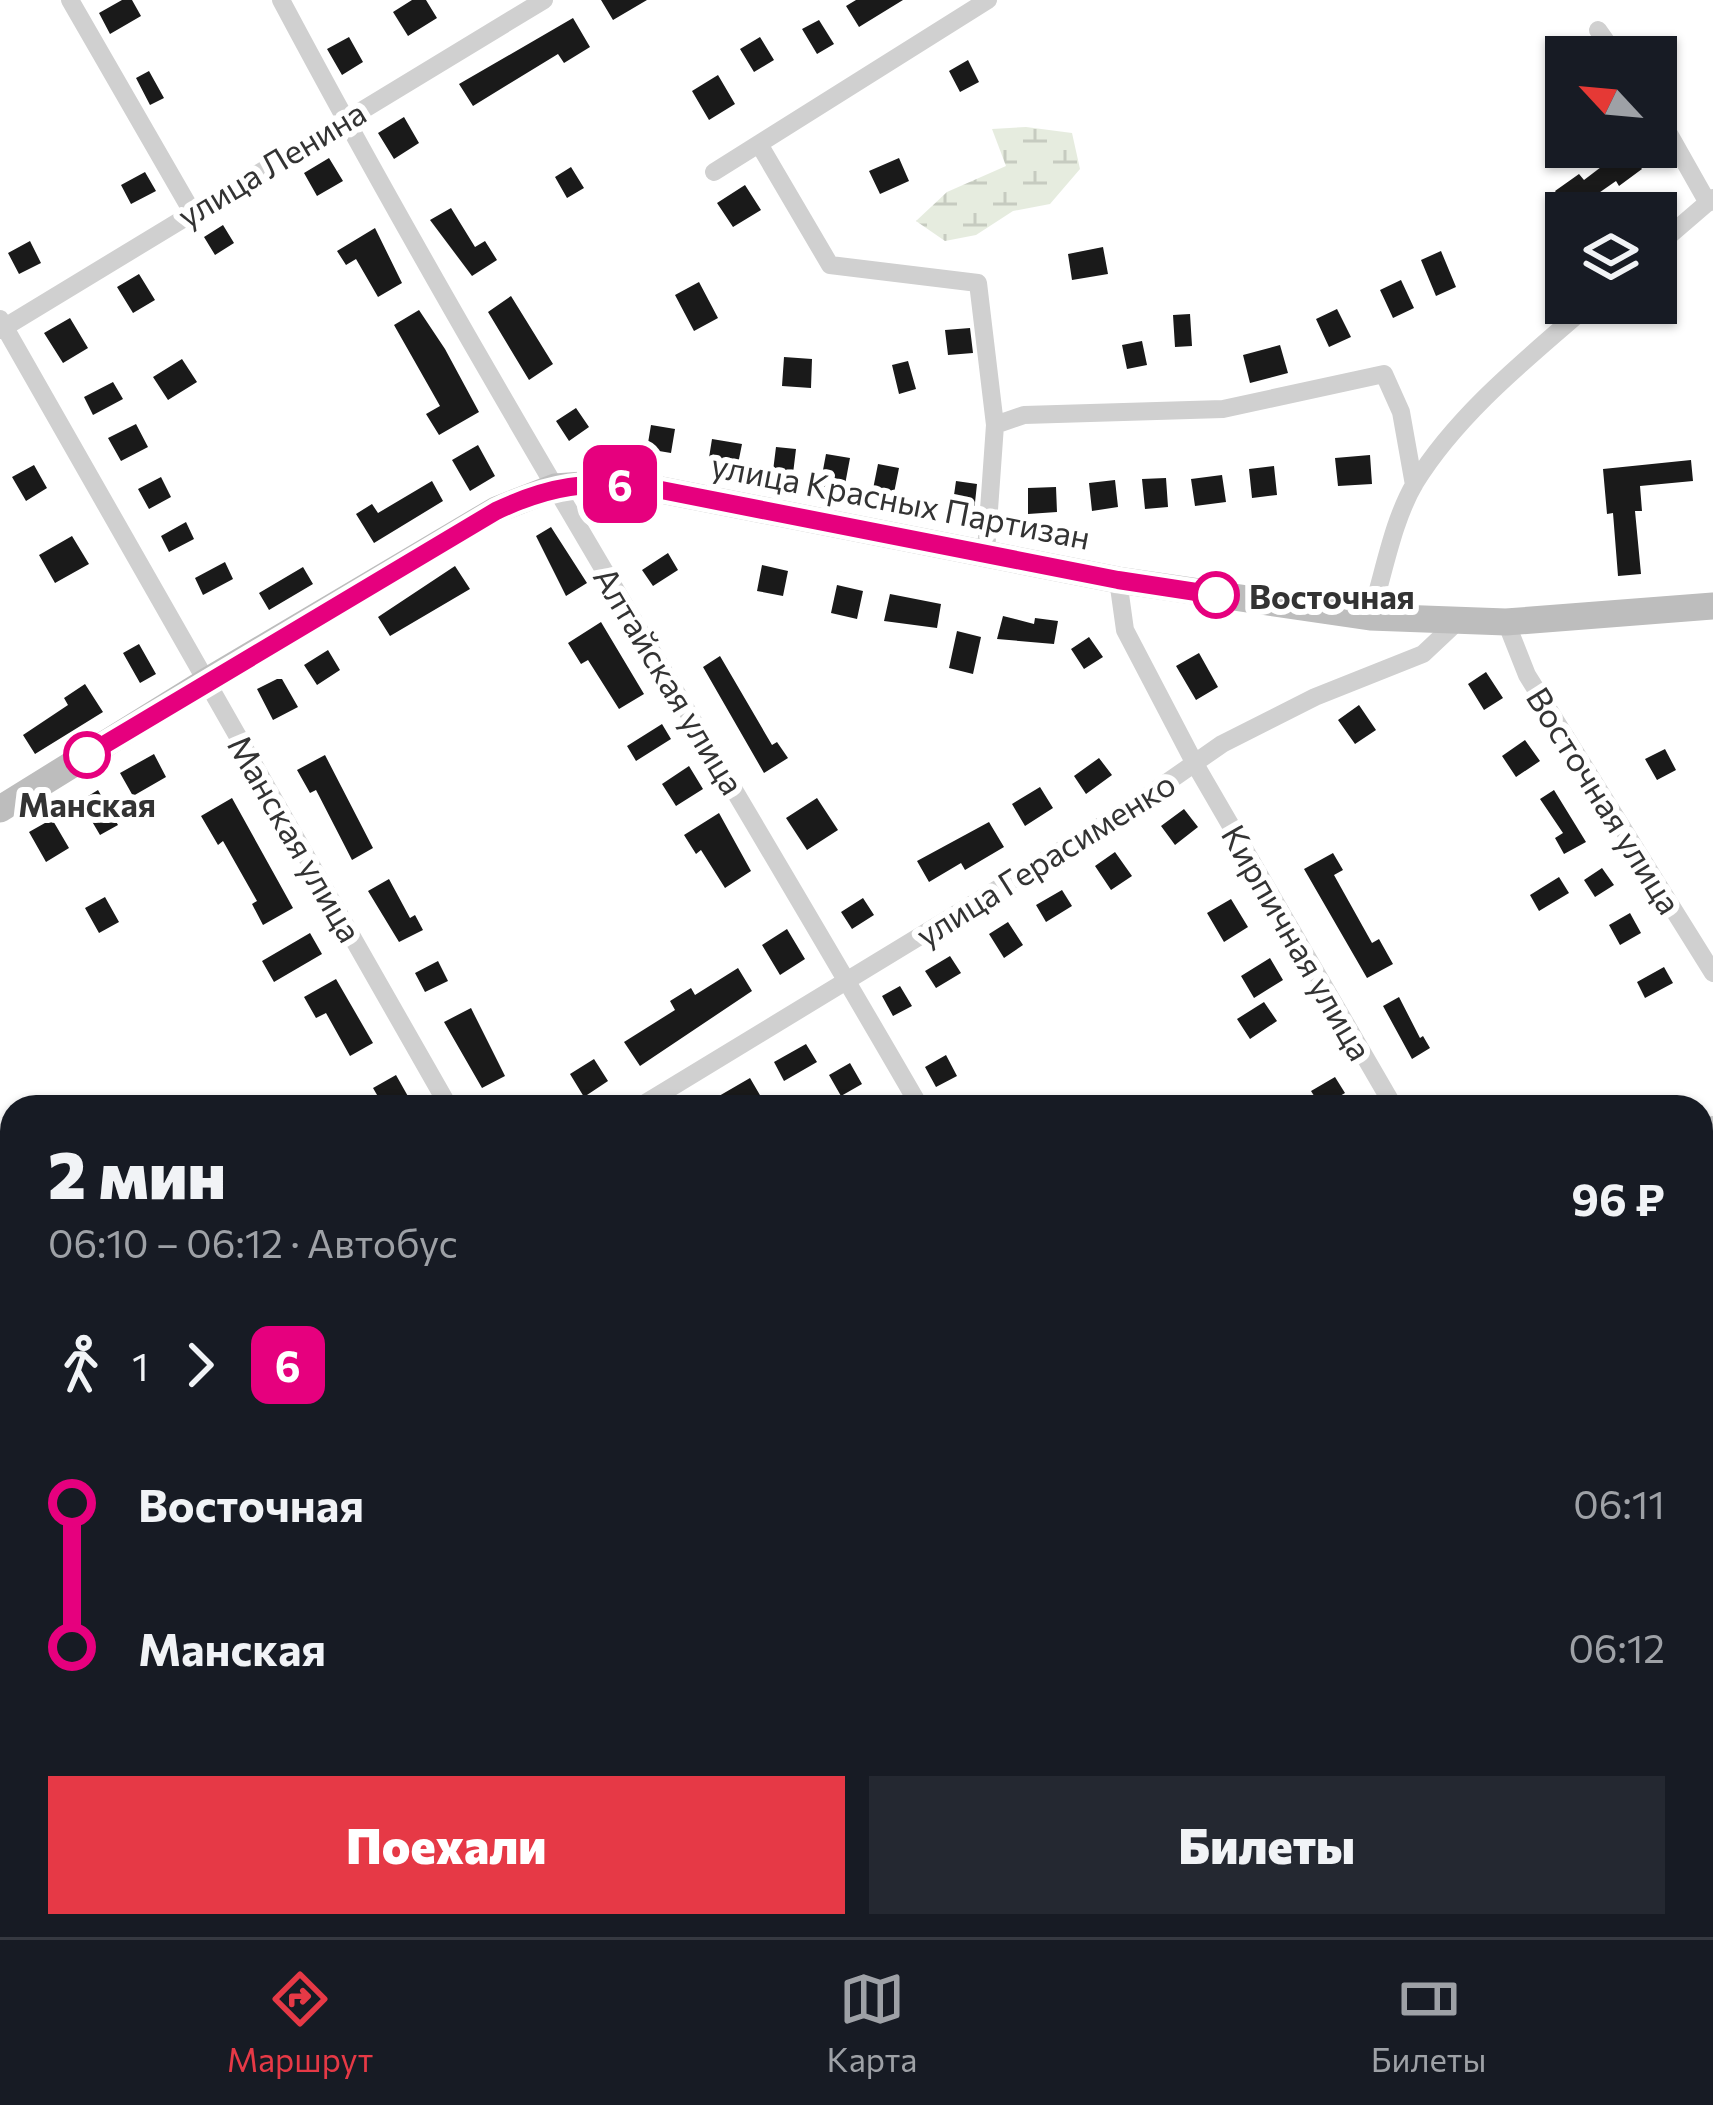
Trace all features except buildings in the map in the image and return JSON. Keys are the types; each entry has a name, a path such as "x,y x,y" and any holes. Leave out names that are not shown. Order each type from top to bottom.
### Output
{"main road":[{"name":"улица Красных Партизан","path":"0,809 496,511 556,487 611,483 646,487 1118,580 1370,617 1506,622 1713,606"}],"street":[{"path":"70,0 191,210"},
{"name":"Алтайская улица","path":"281,0 556,487 913,1095"},
{"name":"улица Ленина","path":"2,325 544,0"},
{"path":"713,172 988,0"},
{"path":"1598,30 1602,36"},
{"path":"759,144 830,265 978,283 995,425 986,552"},
{"path":"1677,146 1710,200 1677,229"},
{"path":"1370,617 1414,485 1448,439 1568,324"},
{"name":"Манская улица","path":"2,325 442,1095"},
{"path":"995,425 1024,415 1223,409 1384,374 1401,412 1414,485"},
{"name":"Кирпичная улица","path":"1118,580 1126,630 1195,764 1387,1095"},
{"name":"Восточная улица","path":"1506,622 1527,675 1713,973"},
{"name":"улица Герасименко","path":"675,1095 847,980 1129,809 1222,744 1316,697 1423,654 1456,623"}],"green space":[{"path":"1026,127 1072,133 1080,169 1050,204 1013,211 976,235 945,241 916,221 947,192 1006,166 992,129"}],"bus line":[{"name":"6","path":"87,755 496,511 556,487 611,483 646,487 1216,595"}],"place":[{"name":"Восточная","path":"1216,595"},
{"name":"Манская","path":"87,755"}]}
